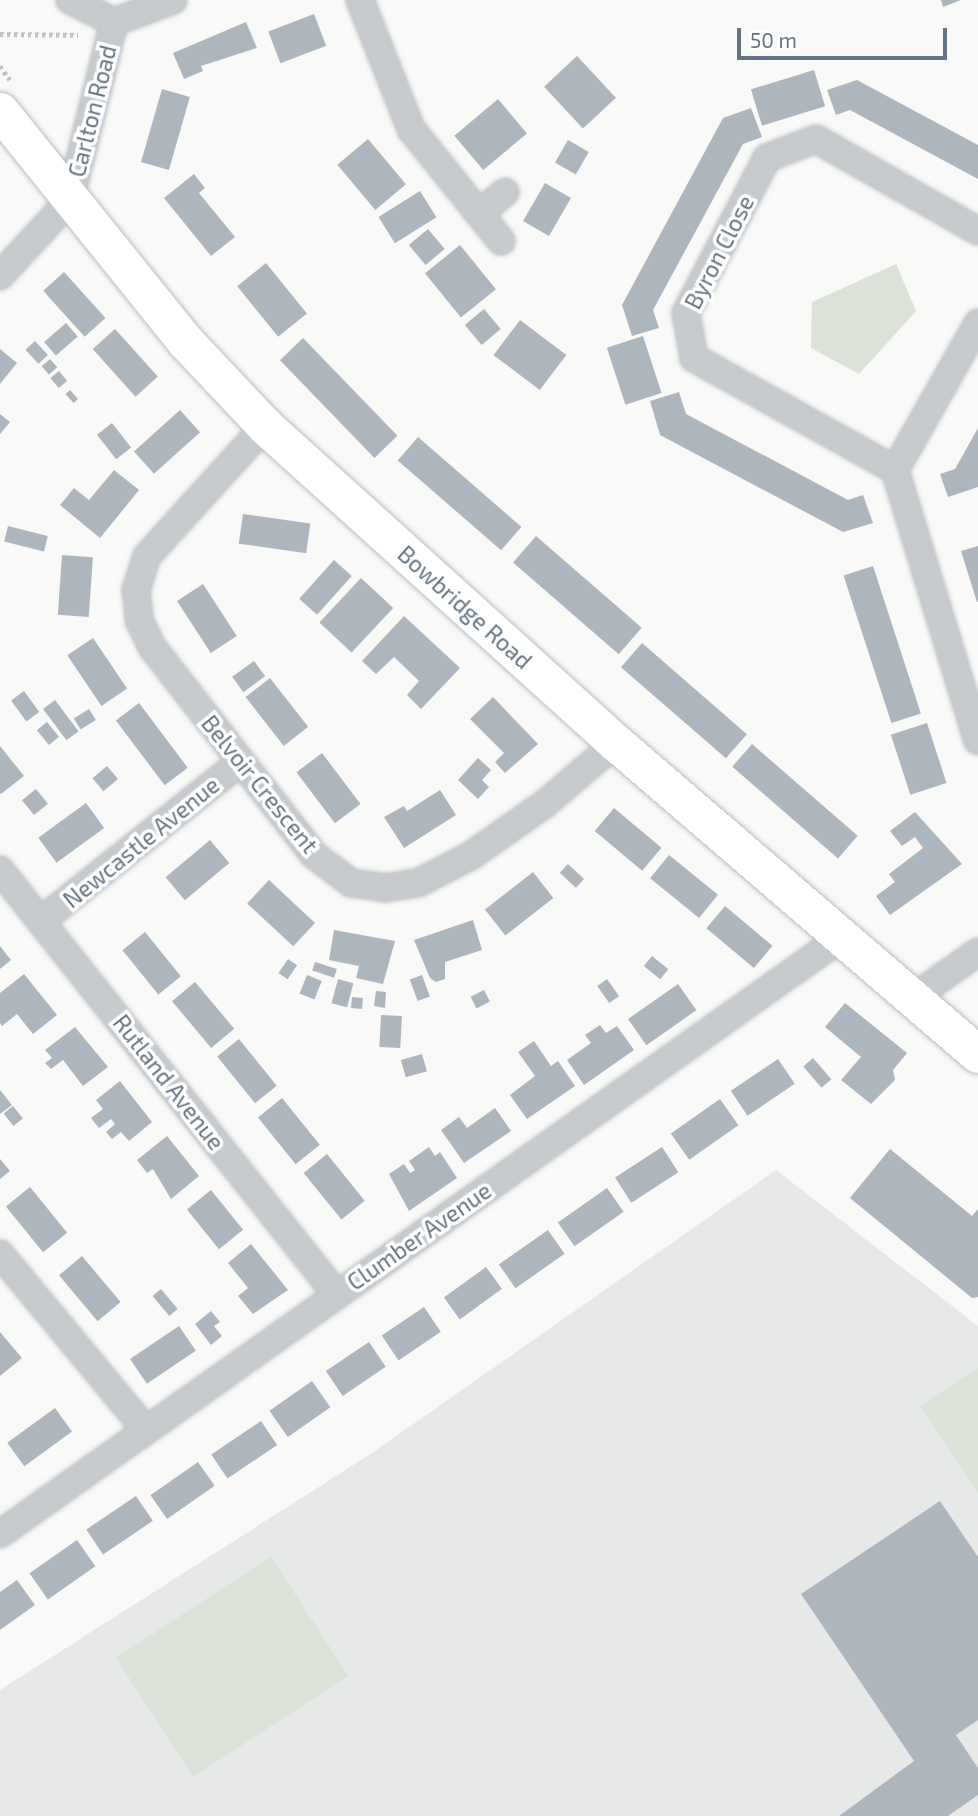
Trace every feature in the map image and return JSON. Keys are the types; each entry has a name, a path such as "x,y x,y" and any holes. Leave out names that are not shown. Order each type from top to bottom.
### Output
{"street":[{"name":"Carlton Road","path":"70,0 114,22 173,0"},
{"path":"360,0 411,130 500,241"},
{"name":"Carlton Road","path":"70,201 114,22"},
{"name":"Bowbridge Road","path":"0,111 185,341 265,426 616,743 839,939 978,1055"},
{"name":"Byron Close","path":"895,471 694,358 686,313 767,158 816,139 978,231"},
{"path":"479,214 505,192"},
{"path":"0,276 70,201"},
{"path":"978,323 895,471 978,741"},
{"name":"Belvoir Crescent","path":"265,426 175,520 147,556 136,589 139,620 152,647 314,855 351,883 385,888 418,883 472,855 583,775 616,743"},
{"name":"Newcastle Avenue","path":"41,921 240,762"},
{"name":"Rutland Avenue","path":"0,870 337,1294"},
{"name":"Clumber Avenue","path":"0,1534 839,939"},
{"path":"910,1000 978,952"},
{"path":"0,1254 146,1430"}],"path":[{"path":"0,34 91,35 114,22"}],"shaded area":[{"path":"896,264 916,311 859,374 811,348 812,302"},
{"path":"776,1170 978,1326 978,1816 0,1816 0,1690 372,1453"},
{"path":"978,1368 978,1493 920,1406"},
{"path":"271,1557 348,1676 193,1777 116,1658"}],"building":[{"path":"941,0 961,0 943,7"},
{"path":"314,14 326,46 280,63 268,32"},
{"path":"246,22 257,48 201,66 203,71 184,79 173,53"},
{"path":"577,56 616,98 583,128 544,87"},
{"path":"814,70 825,106 762,126 751,89"},
{"path":"857,80 978,145 978,179 850,110 836,115 827,90"},
{"path":"162,89 190,97 169,170 141,162"},
{"path":"498,99 527,133 483,170 454,136"},
{"path":"751,108 762,137 743,144 653,310 659,328 632,336 622,305 723,118"},
{"path":"368,139 406,184 375,210 337,165"},
{"path":"568,140 589,152 576,175 555,163"},
{"path":"194,174 205,188 199,193 235,237 211,256 164,198"},
{"path":"545,183 571,198 549,236 523,221"},
{"path":"420,191 436,217 395,243 378,217"},
{"path":"428,229 445,249 426,265 409,245"},
{"path":"460,245 496,289 461,318 425,273"},
{"path":"266,263 307,314 278,337 237,286"},
{"path":"64,272 105,318 85,337 43,291"},
{"path":"484,309 501,329 482,345 465,325"},
{"path":"520,320 566,355 540,390 494,355"},
{"path":"66,323 78,337 56,356 44,342"},
{"path":"115,329 158,377 136,397 93,349"},
{"path":"643,336 662,393 625,405 607,348"},
{"path":"303,338 397,436 374,458 280,360"},
{"path":"35,341 48,355 38,364 25,350"},
{"path":"0,349 17,363 0,384"},
{"path":"50,359 57,367 49,375 42,366"},
{"path":"59,371 67,381 59,388 50,378"},
{"path":"70,390 78,399 74,403 66,394"},
{"path":"679,392 686,414 848,500 863,495 873,523 843,532 660,435 650,401"},
{"path":"180,410 200,432 154,474 134,451"},
{"path":"0,414 10,422 0,434"},
{"path":"112,423 131,447 116,459 97,435"},
{"path":"978,428 978,487 948,497 940,474 955,469"},
{"path":"418,437 521,527 501,550 398,460"},
{"path":"114,470 139,490 100,538 60,505 74,488 89,500"},
{"path":"243,514 310,523 306,553 239,544"},
{"path":"8,526 48,536 44,551 4,542"},
{"path":"536,536 642,628 619,654 513,562"},
{"path":"978,546 978,602 977,602 961,551"},
{"path":"62,555 93,557 89,617 58,615"},
{"path":"334,560 352,576 317,615 299,599"},
{"path":"873,566 921,713 891,723 844,576"},
{"path":"361,578 393,608 352,653 319,623"},
{"path":"203,584 237,636 211,653 177,601"},
{"path":"404,616 460,668 421,709 407,695 419,681 394,657 376,674 362,661"},
{"path":"93,638 127,689 101,706 67,655"},
{"path":"642,643 747,734 726,758 621,667"},
{"path":"254,661 265,676 243,692 232,677"},
{"path":"270,678 308,727 284,746 246,697"},
{"path":"24,691 39,712 26,721 11,700"},
{"path":"493,697 538,744 505,773 495,762 504,753 470,719"},
{"path":"55,700 78,731 66,740 43,709"},
{"path":"139,703 188,768 165,785 116,720"},
{"path":"89,709 96,720 81,730 74,719"},
{"path":"47,722 59,737 49,745 37,730"},
{"path":"927,723 946,783 910,795 891,735"},
{"path":"752,744 858,836 838,858 732,767"},
{"path":"0,746 24,776 1,794 0,793"},
{"path":"322,753 361,804 335,823 296,772"},
{"path":"478,758 491,770 482,780 489,787 478,799 458,780"},
{"path":"107,766 118,779 103,791 92,778"},
{"path":"36,789 48,804 34,815 22,800"},
{"path":"440,790 456,815 404,848 384,817 404,806 407,811"},
{"path":"86,803 104,828 56,863 38,838"},
{"path":"614,808 661,848 642,871 595,831"},
{"path":"915,812 962,864 890,915 876,896 895,882 889,874 923,848 915,837 902,846 890,831"},
{"path":"210,840 229,863 185,900 166,877"},
{"path":"669,855 718,895 699,918 650,878"},
{"path":"568,864 584,879 576,888 560,873"},
{"path":"533,872 553,898 505,936 485,910"},
{"path":"269,880 315,923 293,946 247,903"},
{"path":"725,906 772,946 754,968 706,928"},
{"path":"473,920 482,950 445,962 445,979 436,982 430,978 414,940"},
{"path":"334,930 395,941 383,984 356,978 359,966 329,960"},
{"path":"145,932 181,976 158,995 122,950"},
{"path":"0,946 11,960 0,969"},
{"path":"652,956 668,969 660,979 644,966"},
{"path":"288,959 297,965 288,979 278,973"},
{"path":"315,962 337,969 334,978 312,971"},
{"path":"24,974 57,1015 33,1034 17,1014 2,1026 0,1023 0,993"},
{"path":"307,975 322,981 314,1000 300,994"},
{"path":"422,975 430,997 418,1001 410,979"},
{"path":"338,979 353,983 347,1007 332,1003"},
{"path":"607,979 619,996 609,1003 597,986"},
{"path":"195,982 234,1029 211,1048 172,1001"},
{"path":"678,984 696,1010 646,1045 628,1019"},
{"path":"484,990 490,1002 477,1008 471,997"},
{"path":"376,991 386,992 385,1008 374,1006"},
{"path":"352,997 363,998 362,1009 351,1008"},
{"path":"845,1003 907,1053 893,1070 895,1080 871,1104 841,1080 861,1057 825,1027"},
{"path":"381,1015 402,1016 400,1048 379,1047"},
{"path":"600,1025 606,1033 617,1026 634,1050 584,1085 567,1060 591,1043 585,1035"},
{"path":"75,1027 108,1067 83,1086 63,1060 51,1069 45,1063 52,1058 45,1050"},
{"path":"239,1039 277,1086 255,1103 217,1057"},
{"path":"534,1041 551,1066 558,1061 575,1086 527,1119 510,1095 535,1076 518,1052"},
{"path":"422,1054 427,1071 406,1077 401,1060"},
{"path":"813,1058 831,1079 822,1088 803,1067"},
{"path":"778,1059 795,1084 748,1116 731,1091"},
{"path":"120,1081 152,1122 129,1141 121,1132 112,1139 106,1132 115,1124 111,1119 99,1128 91,1118 103,1109 96,1100"},
{"path":"0,1090 12,1105 0,1114"},
{"path":"282,1098 320,1145 296,1164 258,1118"},
{"path":"720,1099 738,1125 689,1160 671,1133"},
{"path":"13,1106 23,1119 13,1126 4,1113"},
{"path":"495,1108 511,1131 464,1163 441,1130 459,1117 467,1128"},
{"path":"167,1136 199,1176 171,1199 153,1169 147,1173 137,1160"},
{"path":"429,1147 435,1156 440,1152 457,1178 409,1211 389,1174 404,1164 410,1173 415,1170 409,1161"},
{"path":"662,1147 678,1172 631,1203 615,1177"},
{"path":"890,1149 972,1216 978,1209 978,1297 972,1298 850,1198"},
{"path":"327,1154 365,1201 341,1220 304,1173"},
{"path":"0,1159 10,1171 0,1179"},
{"path":"30,1187 67,1233 43,1252 6,1207"},
{"path":"607,1188 624,1212 574,1246 558,1222"},
{"path":"211,1190 243,1230 219,1249 187,1210"},
{"path":"548,1230 565,1254 515,1288 499,1264"},
{"path":"251,1244 288,1290 253,1314 238,1296 248,1288 228,1263"},
{"path":"82,1256 121,1302 98,1321 59,1275"},
{"path":"486,1267 502,1289 460,1319 444,1298"},
{"path":"161,1289 178,1309 169,1316 153,1296"},
{"path":"424,1307 441,1332 398,1360 382,1336"},
{"path":"211,1311 220,1322 214,1326 222,1336 211,1345 195,1324"},
{"path":"179,1326 196,1351 147,1384 130,1359"},
{"path":"0,1332 22,1358 0,1376"},
{"path":"369,1342 386,1367 343,1396 326,1371"},
{"path":"312,1381 330,1407 288,1437 269,1411"},
{"path":"55,1408 72,1431 24,1466 7,1443"},
{"path":"261,1421 277,1445 227,1479 211,1455"},
{"path":"198,1462 215,1486 167,1519 150,1495"},
{"path":"136,1496 153,1521 103,1554 86,1530"},
{"path":"940,1501 978,1557 978,1720 956,1735 978,1768 978,1795 948,1816 839,1816 914,1761 801,1594"},
{"path":"77,1540 95,1566 48,1599 29,1573"},
{"path":"17,1580 35,1605 0,1630 0,1592"}]}
